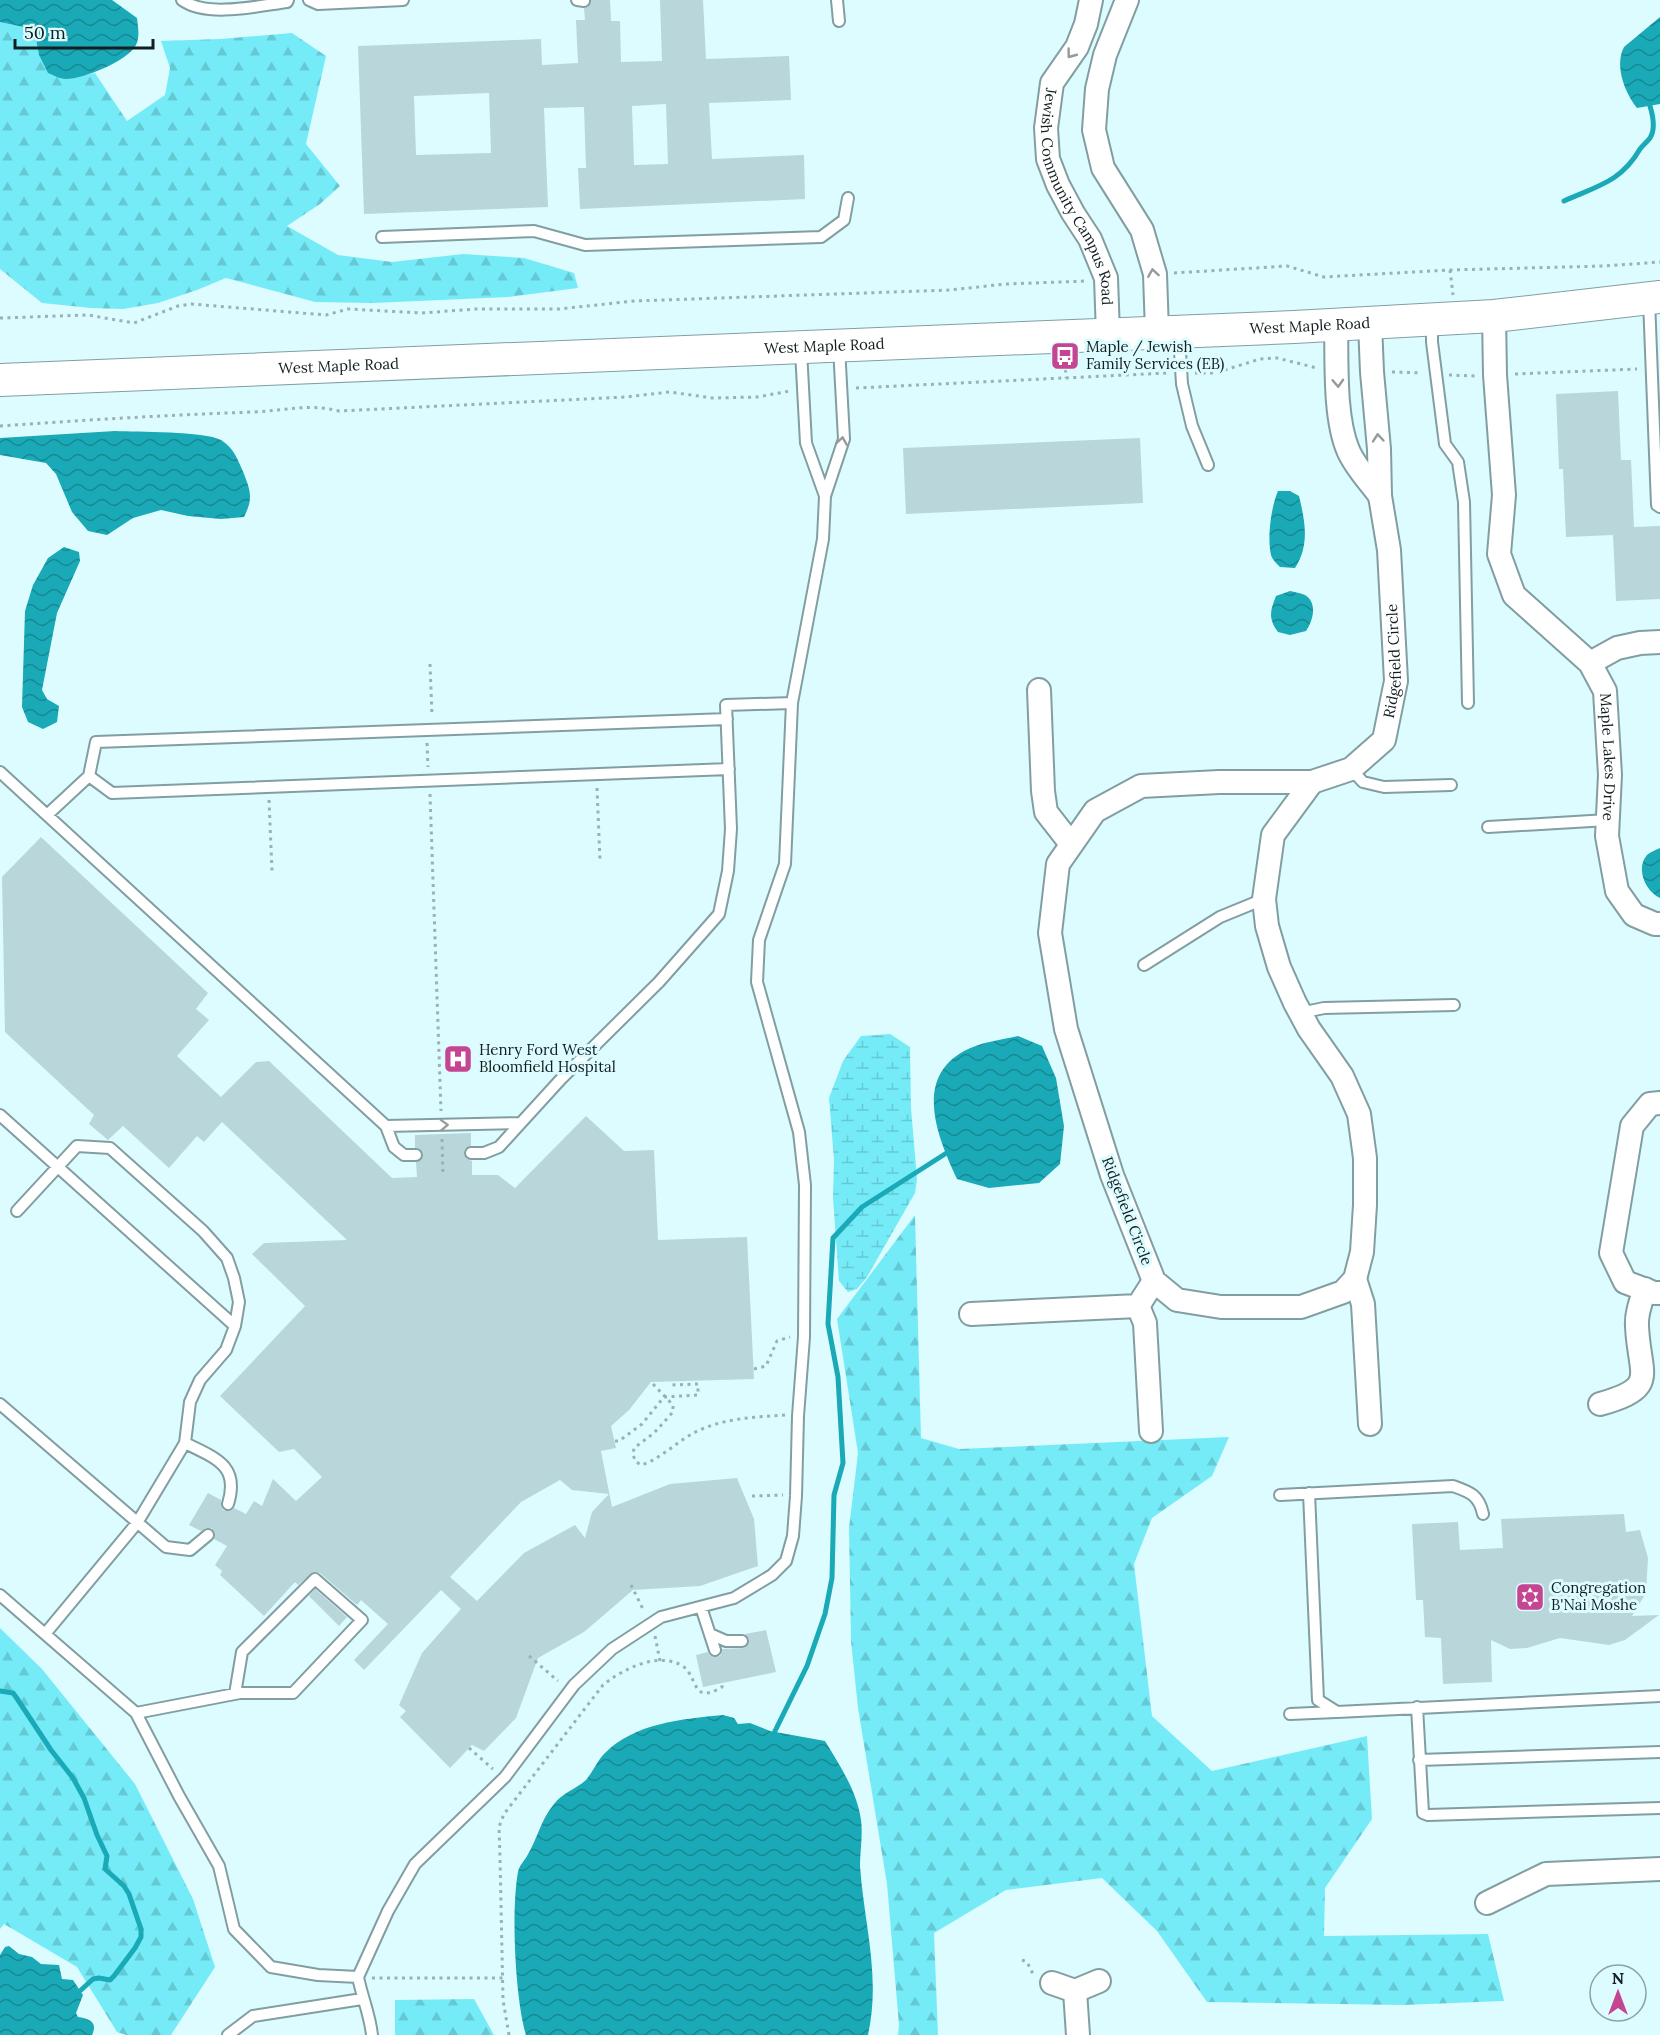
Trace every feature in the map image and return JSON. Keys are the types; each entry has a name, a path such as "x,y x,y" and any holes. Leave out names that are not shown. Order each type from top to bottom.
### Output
{"main road":[{"name":"West Maple Road","path":"0,380 1336,325 1494,316 1656,299"}],"street":[{"name":"Jewish Community Campus Road","path":"1091,0 1086,24 1077,47 1052,83 1046,128 1048,159 1063,195 1090,238 1106,278 1108,334"},
{"name":"Jewish Community Campus Road","path":"1127,0 1102,66 1096,89 1094,130 1103,168 1142,230 1168,332"},
{"name":"Maple Lakes Drive","path":"1494,316 1504,495 1499,554 1514,595 1590,663 1605,691 1610,775 1607,836 1617,891 1634,915 1660,924"},
{"name":"Ridgefield Circle","path":"1355,1279 1343,1292 1301,1307 1221,1307 1177,1300 1154,1281 1112,1175 1066,1029 1050,933 1058,864 1095,811 1142,786 1219,782 1311,782 1351,769 1384,740 1396,681 1389,550 1380,496 1370,322"},
{"name":"Ridgefield Circle","path":"1336,325 1340,411 1345,442 1349,453 1380,496"},
{"path":"1590,663 1617,648 1660,642"},
{"path":"1039,690 1042,791 1046,812 1071,844"},
{"path":"1311,782 1272,835 1264,899 1267,926 1279,967 1300,1013 1342,1076 1359,1114 1365,1158 1365,1194 1362,1252 1355,1279 1363,1305 1370,1424"},
{"path":"1600,1404 1626,1397 1638,1389 1644,1377 1636,1325 1652,1291 1625,1282 1611,1253 1632,1126 1650,1104 1660,1102"},
{"path":"1138,1306 1154,1281"},
{"path":"971,1314 1138,1306"},
{"path":"1138,1306 1145,1323 1151,1431"},
{"path":"1487,1902 1546,1874 1660,1869"},
{"path":"1043,1980 1076,1991 1099,1981"},
{"path":"1076,1991 1078,2035"}],"lane":[{"path":"182,0 192,7 236,9 287,2 288,0"},
{"path":"309,0 318,4 403,0"},
{"path":"837,0 839,21"},
{"path":"382,237 534,231 585,245 820,237 844,220 848,198"},
{"path":"1656,299 1652,368 1656,403 1657,505 1660,507"},
{"path":"1432,320 1432,342 1445,444 1458,462 1464,502 1468,703"},
{"path":"1168,332 1192,426 1208,465"},
{"path":"372,2035 370,2019 362,1999 358,1977 388,1911 415,1864 503,1779 574,1685 612,1649 661,1617 734,1598 772,1575 786,1561 793,1536 804,1337 805,1185 799,1132 757,982 759,940 785,864 792,703 823,539 825,496 844,439 839,346"},
{"path":"800,347 806,443 825,496"},
{"path":"471,1153 484,1153 499,1147 561,1079 659,982 719,914 728,871 731,829 726,705 792,703"},
{"path":"47,815 89,776 96,742 727,719"},
{"path":"89,776 112,793 729,769"},
{"path":"1351,769 1363,782 1384,787 1450,785"},
{"path":"0,772 386,1126 394,1147 404,1155 416,1155"},
{"path":"1488,827 1608,820"},
{"path":"1144,965 1220,917 1264,899"},
{"path":"1300,1013 1324,1008 1454,1005"},
{"path":"0,1115 235,1326"},
{"path":"386,1126 520,1123"},
{"path":"16,1211 77,1146 110,1148 195,1223 226,1258 234,1278 239,1302 235,1326 226,1350 201,1380 190,1402 185,1443 136,1523 45,1635"},
{"path":"0,1404 166,1547 190,1550 208,1535"},
{"path":"185,1443 215,1458 228,1469 233,1488 228,1504"},
{"path":"1280,1495 1454,1486 1478,1498 1483,1514"},
{"path":"1309,1493 1318,1700 1337,1712"},
{"path":"136,1713 235,1694 293,1693 362,1620 315,1579 242,1652 235,1694"},
{"path":"0,1595 136,1713 219,1866 234,1929 271,1967 318,1975 358,1977"},
{"path":"701,1606 715,1650"},
{"path":"710,1634 738,1643"},
{"path":"1290,1714 1660,1696"},
{"path":"1417,1707 1422,1811 1425,1814 1660,1808"},
{"path":"1419,1760 1660,1752"},
{"path":"228,2035 253,2016 362,1999"}],"path":[{"path":"1155,274 1287,266 1324,277 1660,262"},
{"path":"1450,270 1453,295"},
{"path":"0,318 88,315 134,323 178,306 191,304 326,315 348,309 422,313 477,309 559,309 634,301 950,290 1106,278"},
{"path":"1065,356 1066,378"},
{"path":"430,664 432,717 427,737 428,780 443,1176"},
{"path":"597,774 600,861"},
{"path":"270,787 272,872"},
{"path":"754,1369 766,1366 777,1341 804,1337"},
{"path":"615,1441 619,1441 642,1424 664,1397 698,1395 698,1384 672,1385 672,1382"},
{"path":"653,1384 673,1405 673,1412 654,1433 634,1448 633,1455 636,1462 642,1465 654,1461 700,1429 737,1419 798,1416"},
{"path":"752,1496 796,1496"},
{"path":"509,2035 503,2000 499,1827 504,1814 598,1692 618,1673 634,1666 660,1661 681,1665 688,1671 695,1687 700,1692 709,1693 718,1690 723,1683"},
{"path":"469,1748 503,1779"},
{"path":"1022,1960 1027,1962 1043,1980"},
{"path":"358,1977 503,1978"}],"green space":[{"path":"0,22 28,28 36,39 39,55 65,79 95,73 127,121 165,95 170,68 161,41 292,33 326,56 306,144 340,186 320,204 287,226 338,255 392,262 463,254 524,258 574,273 578,288 508,297 373,303 315,302 226,278 158,303 123,309 42,303 0,269"},
{"path":"890,1034 910,1047 911,1108 917,1179 915,1193 867,1277 857,1289 848,1292 839,1281 829,1098 843,1061 861,1036"},
{"path":"915,1215 921,1438 959,1449 1229,1437 1212,1476 1152,1518 1134,1564 1152,1716 1212,1771 1367,1736 1372,1819 1325,1888 1324,1936 1488,1934 1504,2001 1403,2005 1207,2002 1157,1931 1102,1878 1006,1890 934,1933 938,2035 898,2035 887,1884 858,1708 851,1641 849,1528 858,1453 837,1319"},
{"path":"0,1628 42,1669 135,1784 193,1899 215,1967 171,2035 126,2035 117,2032 77,1967 4,1924 0,1929"},
{"path":"474,1999 494,2035 395,2035 395,2000"}],"water":[{"path":"0,0 112,0 137,18 137,42 131,51 115,63 74,78 59,78 48,73 39,55 36,39 28,28 0,22"},
{"path":"1660,17 1660,104 1637,108 1628,95 1622,79 1621,54 1624,47"},
{"path":"115,431 186,433 221,440 235,455 248,486 250,500 244,517 221,519 188,516 161,510 133,518 107,535 88,531 72,512 56,474 46,463 0,455 0,438"},
{"path":"1278,491 1290,491 1299,496 1301,505 1305,533 1303,551 1295,568 1280,567 1271,555 1270,523"},
{"path":"64,547 79,552 80,561 57,613 42,690 47,699 59,706 57,722 43,729 28,722 22,707 25,611 33,585 48,558"},
{"path":"1290,591 1309,598 1313,612 1306,631 1290,635 1278,632 1271,614 1276,596"},
{"path":"1660,848 1660,898 1650,891 1642,873 1642,867 1647,855"},
{"path":"1018,1036 1042,1046 1056,1078 1064,1126 1060,1164 1039,1183 989,1188 957,1179 937,1128 934,1093 939,1077 948,1063 964,1051 984,1043"},
{"path":"723,1715 734,1718 738,1724 750,1723 770,1731 825,1741 852,1789 861,1820 860,1866 872,1971 872,2013 868,2035 526,2035 517,1977 516,1888 519,1868 550,1810 557,1800 586,1780 604,1754 629,1735 659,1724"},
{"path":"9,1946 19,1954 32,1957 41,1964 59,1965 62,1979 73,1980 83,1995 76,2013 78,2017 92,2022 94,2031 92,2035 0,2035 0,1955 5,1947"}],"building":[{"path":"591,0 610,0 611,21 620,21 621,62 662,61 660,0 703,0 706,59 789,56 791,100 709,103 712,159 804,155 805,199 580,209 578,168 586,168 584,107 544,108 548,207 364,214 358,46 541,39 542,65 578,63 576,20 585,20 584,8 589,6","holes":["489,93 491,153 416,155 414,96","666,104 668,164 634,165 632,106"]},
{"path":"1618,391 1621,460 1631,460 1634,527 1660,526 1660,599 1616,601 1613,535 1566,537 1563,469 1559,469 1556,394"},
{"path":"1140,438 1143,503 906,514 903,448"},
{"path":"41,837 208,993 196,1009 209,1020 177,1056 221,1097 256,1062 269,1061 392,1178 417,1177 416,1162 422,1159 423,1154 420,1149 415,1148 415,1135 471,1133 471,1146 465,1149 464,1154 472,1161 472,1175 498,1175 515,1188 586,1116 624,1151 654,1150 658,1240 747,1237 754,1379 651,1382 629,1410 611,1426 616,1448 601,1451 612,1507 670,1484 737,1478 754,1519 758,1566 700,1586 633,1590 584,1632 538,1658 516,1718 484,1751 472,1745 450,1768 400,1717 406,1711 399,1705 422,1653 461,1609 441,1590 364,1670 354,1660 388,1624 361,1600 357,1605 320,1573 313,1572 298,1585 295,1582 264,1616 220,1575 222,1571 215,1565 227,1546 214,1539 215,1533 211,1528 201,1531 189,1525 208,1493 221,1500 223,1510 230,1511 234,1508 246,1514 254,1501 262,1506 273,1479 296,1501 322,1477 294,1449 279,1452 220,1396 305,1306 252,1254 264,1243 347,1240 222,1122 204,1142 197,1136 169,1168 123,1126 108,1140 89,1124 94,1115 5,1032 2,877","holes":["560,1480 572,1490 609,1494 592,1512 585,1538 575,1525 524,1553 477,1601 450,1577 521,1502"]},
{"name":"Congregation B'Nai Moshe","path":"1624,1514 1626,1532 1640,1530 1648,1558 1646,1593 1632,1616 1659,1615 1625,1640 1609,1645 1560,1638 1527,1648 1510,1649 1491,1640 1492,1682 1443,1684 1441,1638 1425,1637 1423,1600 1416,1600 1412,1524 1458,1522 1460,1550 1503,1548 1501,1519"},
{"path":"315,1589 347,1617 339,1626 309,1596"},
{"path":"766,1630 776,1672 703,1687 696,1655 708,1652 710,1656 717,1657 721,1655 722,1649 745,1648 749,1640 745,1634"}],"waterway":[{"path":"1564,201 1598,187 1625,169 1652,134 1653,122 1650,106"},
{"path":"775,1731 807,1666 825,1614 832,1578 834,1495 843,1463 838,1377 828,1324 833,1238 862,1207 945,1154"},
{"path":"0,1691 13,1693 51,1750 73,1778 84,1798 107,1856 105,1869 124,1886 129,1894 141,1929 141,1937 135,1948 114,1976 110,1980 93,1979 81,1990"}],"place":[{"name":"Maple / Jewish Family Services (EB)","path":"1065,356"},
{"name":"Henry Ford West Bloomfield Hospital","path":"458,1059"},
{"name":"Congregation B'Nai Moshe","path":"1530,1597"}]}
